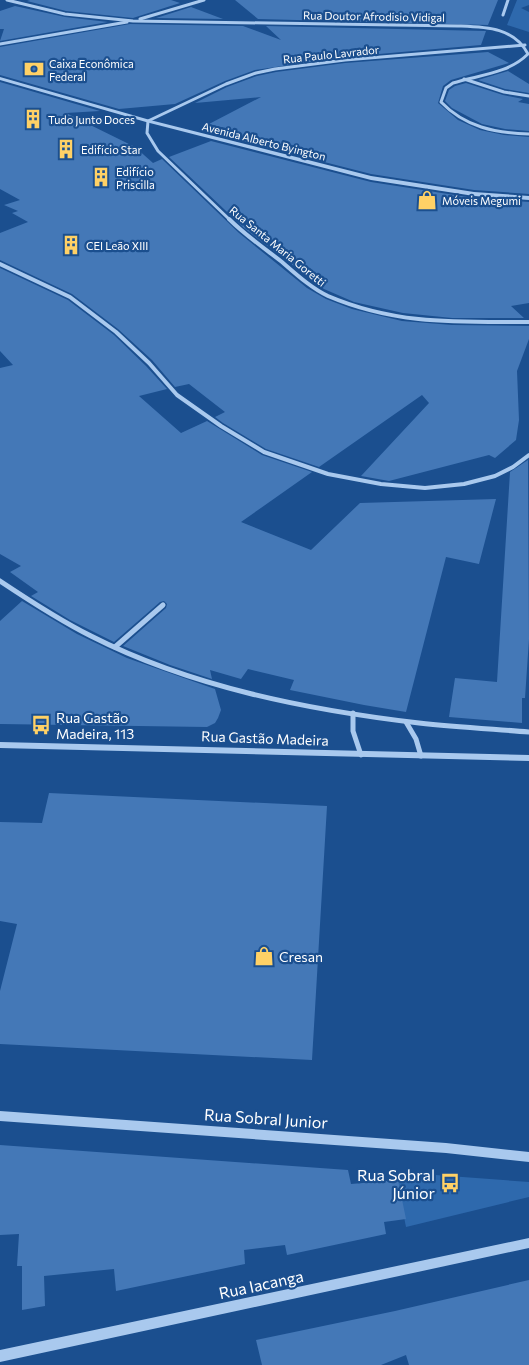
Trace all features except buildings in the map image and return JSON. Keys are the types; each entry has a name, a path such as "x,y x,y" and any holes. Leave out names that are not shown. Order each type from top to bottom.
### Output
{"street":[{"name":"Rua Doutor Afrodisio Vidigal","path":"7,0 64,14 133,20 483,27 508,33 525,44"},
{"path":"0,44 87,30 133,20 204,0"},
{"path":"503,15 508,0"},
{"path":"525,44 528,54 518,63 463,79 446,88 441,102 450,114 478,127 529,134"},
{"name":"Rua Paulo Lavrador","path":"148,121 226,84 275,68 525,44"},
{"name":"Avenida Alberto Byington","path":"0,78 148,121 371,178 430,188 529,198"},
{"path":"463,79 504,92 529,96"},
{"name":"Rua Santa Maria Goretti","path":"148,121 147,133 158,150 234,224 309,284 326,295 366,309 410,320 456,323 529,322"},
{"path":"0,264 70,297 116,332 150,363 177,395 221,426 264,452 319,471 381,484 425,488 464,484 495,476 513,467 529,455"},
{"path":"0,581 27,601 69,625 115,647 193,676 276,699 352,713 406,722 529,732"},
{"path":"115,647 163,605"},
{"path":"352,713 353,731 361,754"},
{"path":"406,722 416,739 421,756"},
{"name":"Rua Gastão Madeira","path":"0,745 529,758"},
{"name":"Rua Sobral Junior","path":"0,1116 446,1148 529,1157"},
{"name":"Rua Iacanga","path":"0,1356 529,1243"}],"shaded area":[{"path":"517,0 529,0 529,5 521,8 529,12 529,32 507,25"},
{"path":"395,1172 529,1182 529,1197 406,1227"}],"place":[{"name":"Caixa Econômica Federal","path":"34,69"},
{"name":"Tudo Junto Doces","path":"33,119"},
{"name":"Edifício Star","path":"66,149"},
{"name":"Edifício Priscilla","path":"101,177"},
{"name":"Móveis Megumi","path":"427,200"},
{"name":"CEI Leão XIII","path":"71,245"},
{"name":"Rua Gastão Madeira, 113","path":"41,725"},
{"name":"Cresan","path":"264,956"},
{"name":"Rua Sobral Júnior","path":"450,1183"}]}
